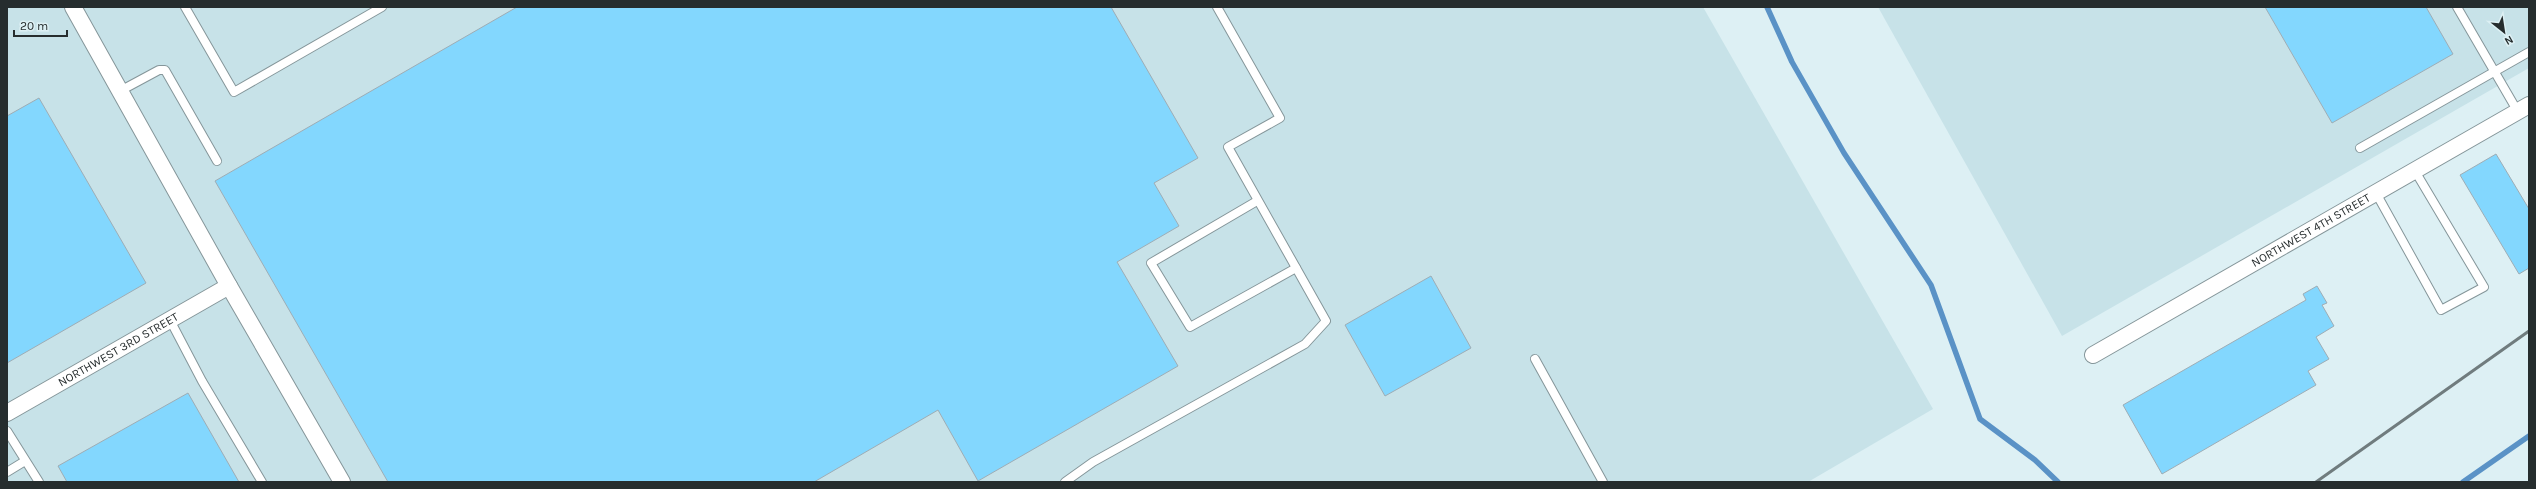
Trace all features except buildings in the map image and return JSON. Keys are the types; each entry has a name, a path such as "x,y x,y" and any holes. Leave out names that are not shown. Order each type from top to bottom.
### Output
{"street":[{"path":"74,7 229,286 342,482"},
{"name":"NORTHWEST 4TH STREET","path":"2094,355 2524,109"},
{"name":"NORTHWEST 3RD STREET","path":"7,413 229,286"}],"lane":[{"path":"185,7 234,92 382,7"},
{"path":"1065,482 1093,462 1305,344 1326,321 1257,201 1228,147 1280,118 1217,7"},
{"path":"2457,7 2495,72 2524,109"},
{"path":"2360,148 2529,52"},
{"path":"120,91 158,70 165,70 217,161"},
{"path":"2376,193 2441,310 2484,287 2415,171"},
{"path":"1257,201 1151,264 1190,327 1296,268"},
{"path":"170,320 202,381 262,482"},
{"path":"1535,359 1603,482"},
{"path":"7,431 39,482"},
{"path":"7,472 25,461"}],"shaded area":[{"path":"7,7 1703,7 1933,409 1808,482 7,482"},
{"path":"1878,7 2529,7 2529,68 2062,336"}],"waterway":[{"path":"1767,7 1792,62 1844,153 1931,285 1980,419 2035,460 2058,482"},
{"path":"2463,482 2529,436"}],"railway":[{"path":"2316,482 2529,331"}]}
